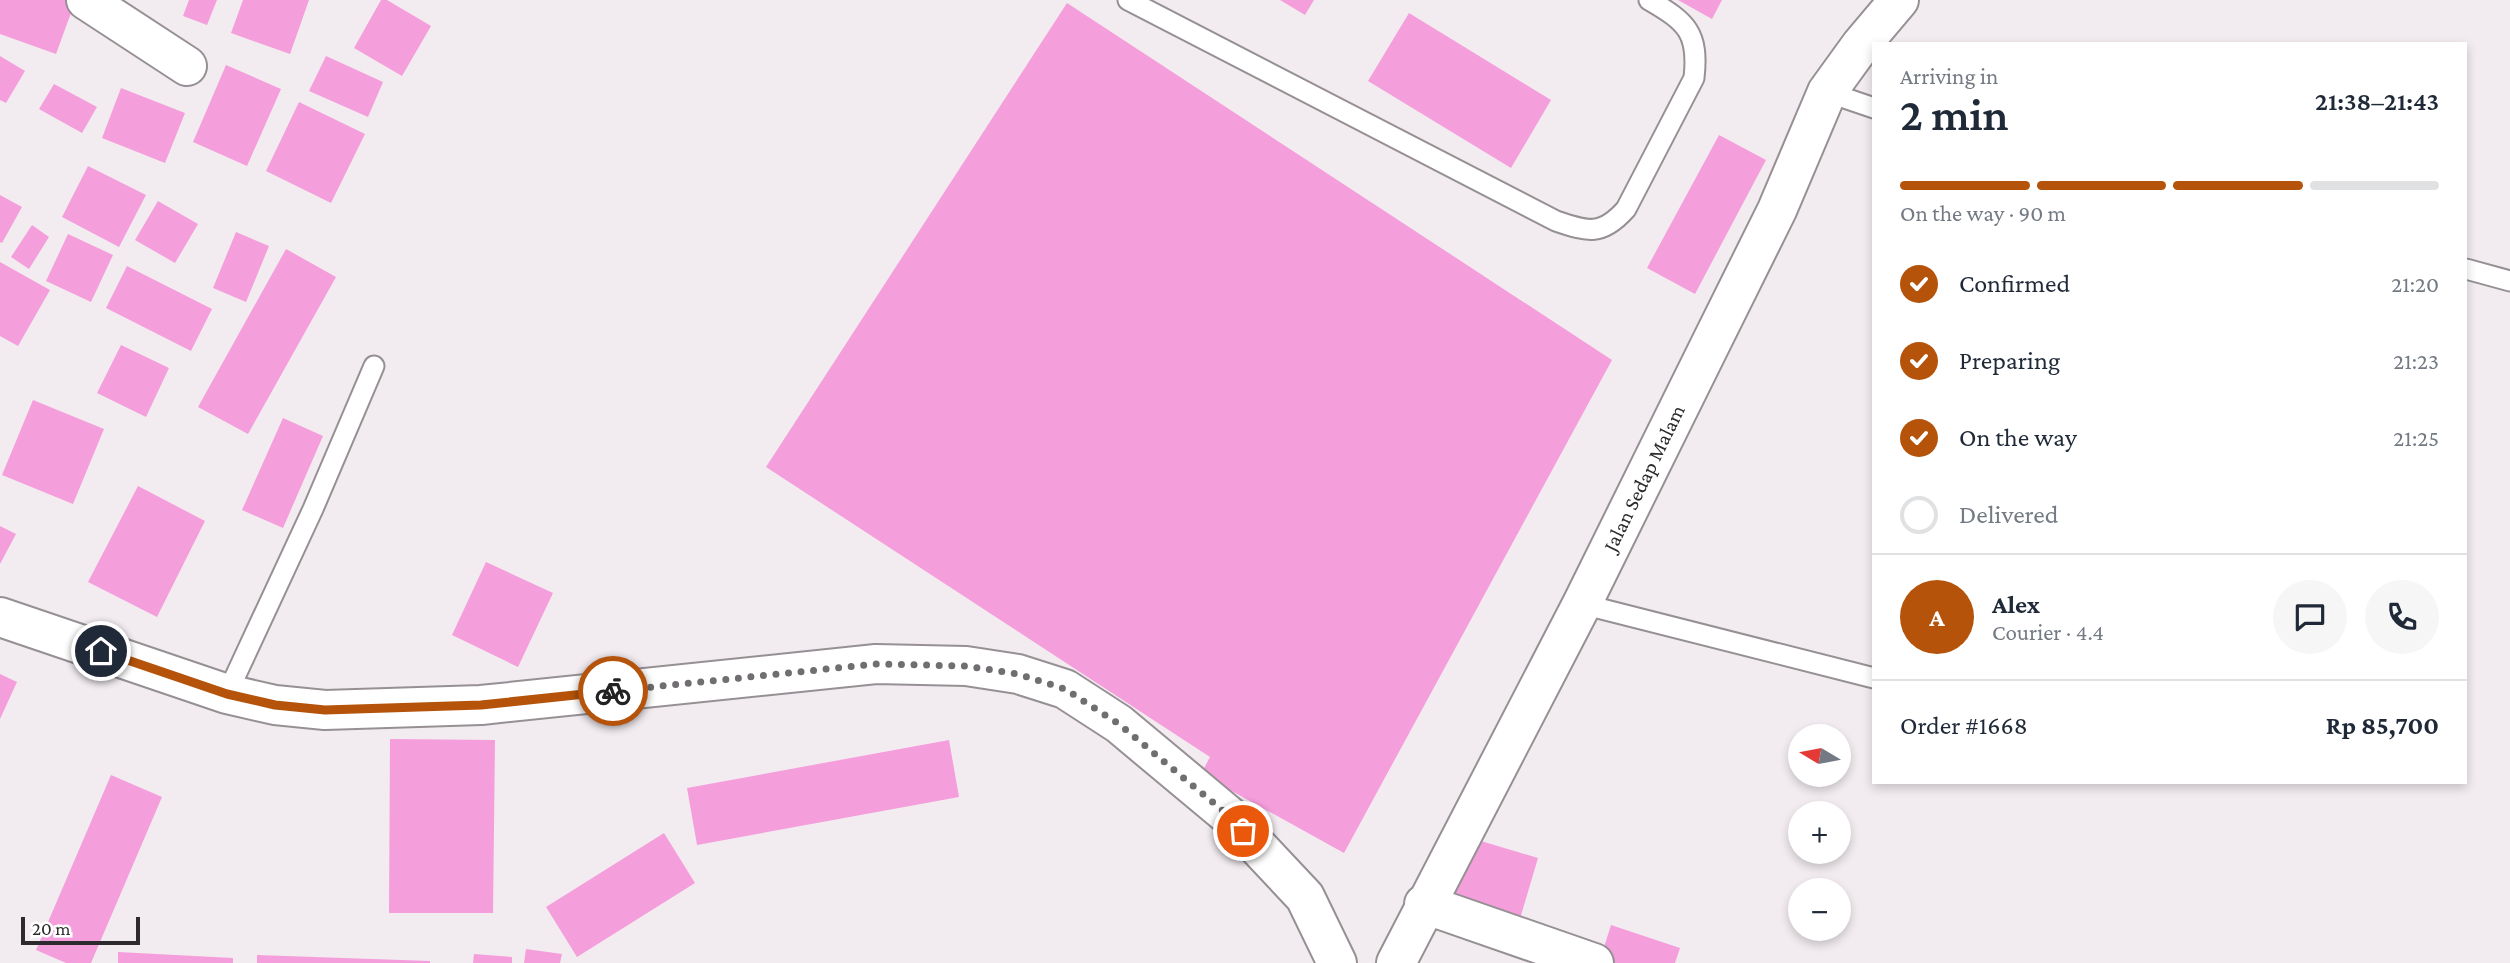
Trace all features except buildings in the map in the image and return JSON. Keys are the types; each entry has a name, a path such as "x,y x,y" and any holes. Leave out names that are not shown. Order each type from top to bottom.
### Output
{"street":[{"path":"86,0 187,66"},
{"name":"Jalan Sedap Malam","path":"1396,963 1424,904 1582,604 1777,210 1827,92 1861,45 1899,0"},
{"path":"0,617 227,694 325,710 481,705 876,664 966,666 1018,674 1065,689 1119,724 1228,815 1305,897 1337,963"},
{"path":"1424,904 1594,963"}],"lane":[{"path":"1128,0 1556,221 1579,229 1599,229 1614,222 1626,209 1694,78 1696,57 1692,37 1675,15 1649,0"},
{"path":"1827,92 1872,107"},
{"path":"2467,269 2510,281"},
{"path":"227,694 313,509 374,366"},
{"path":"1582,604 1872,677"}],"way so far":[{"path":"613,691 876,664 966,666 1018,674 1065,689 1119,724 1228,815 1243,831"}],"route":[{"path":"101,651 227,694 275,705 325,710 481,705 613,691"}]}
